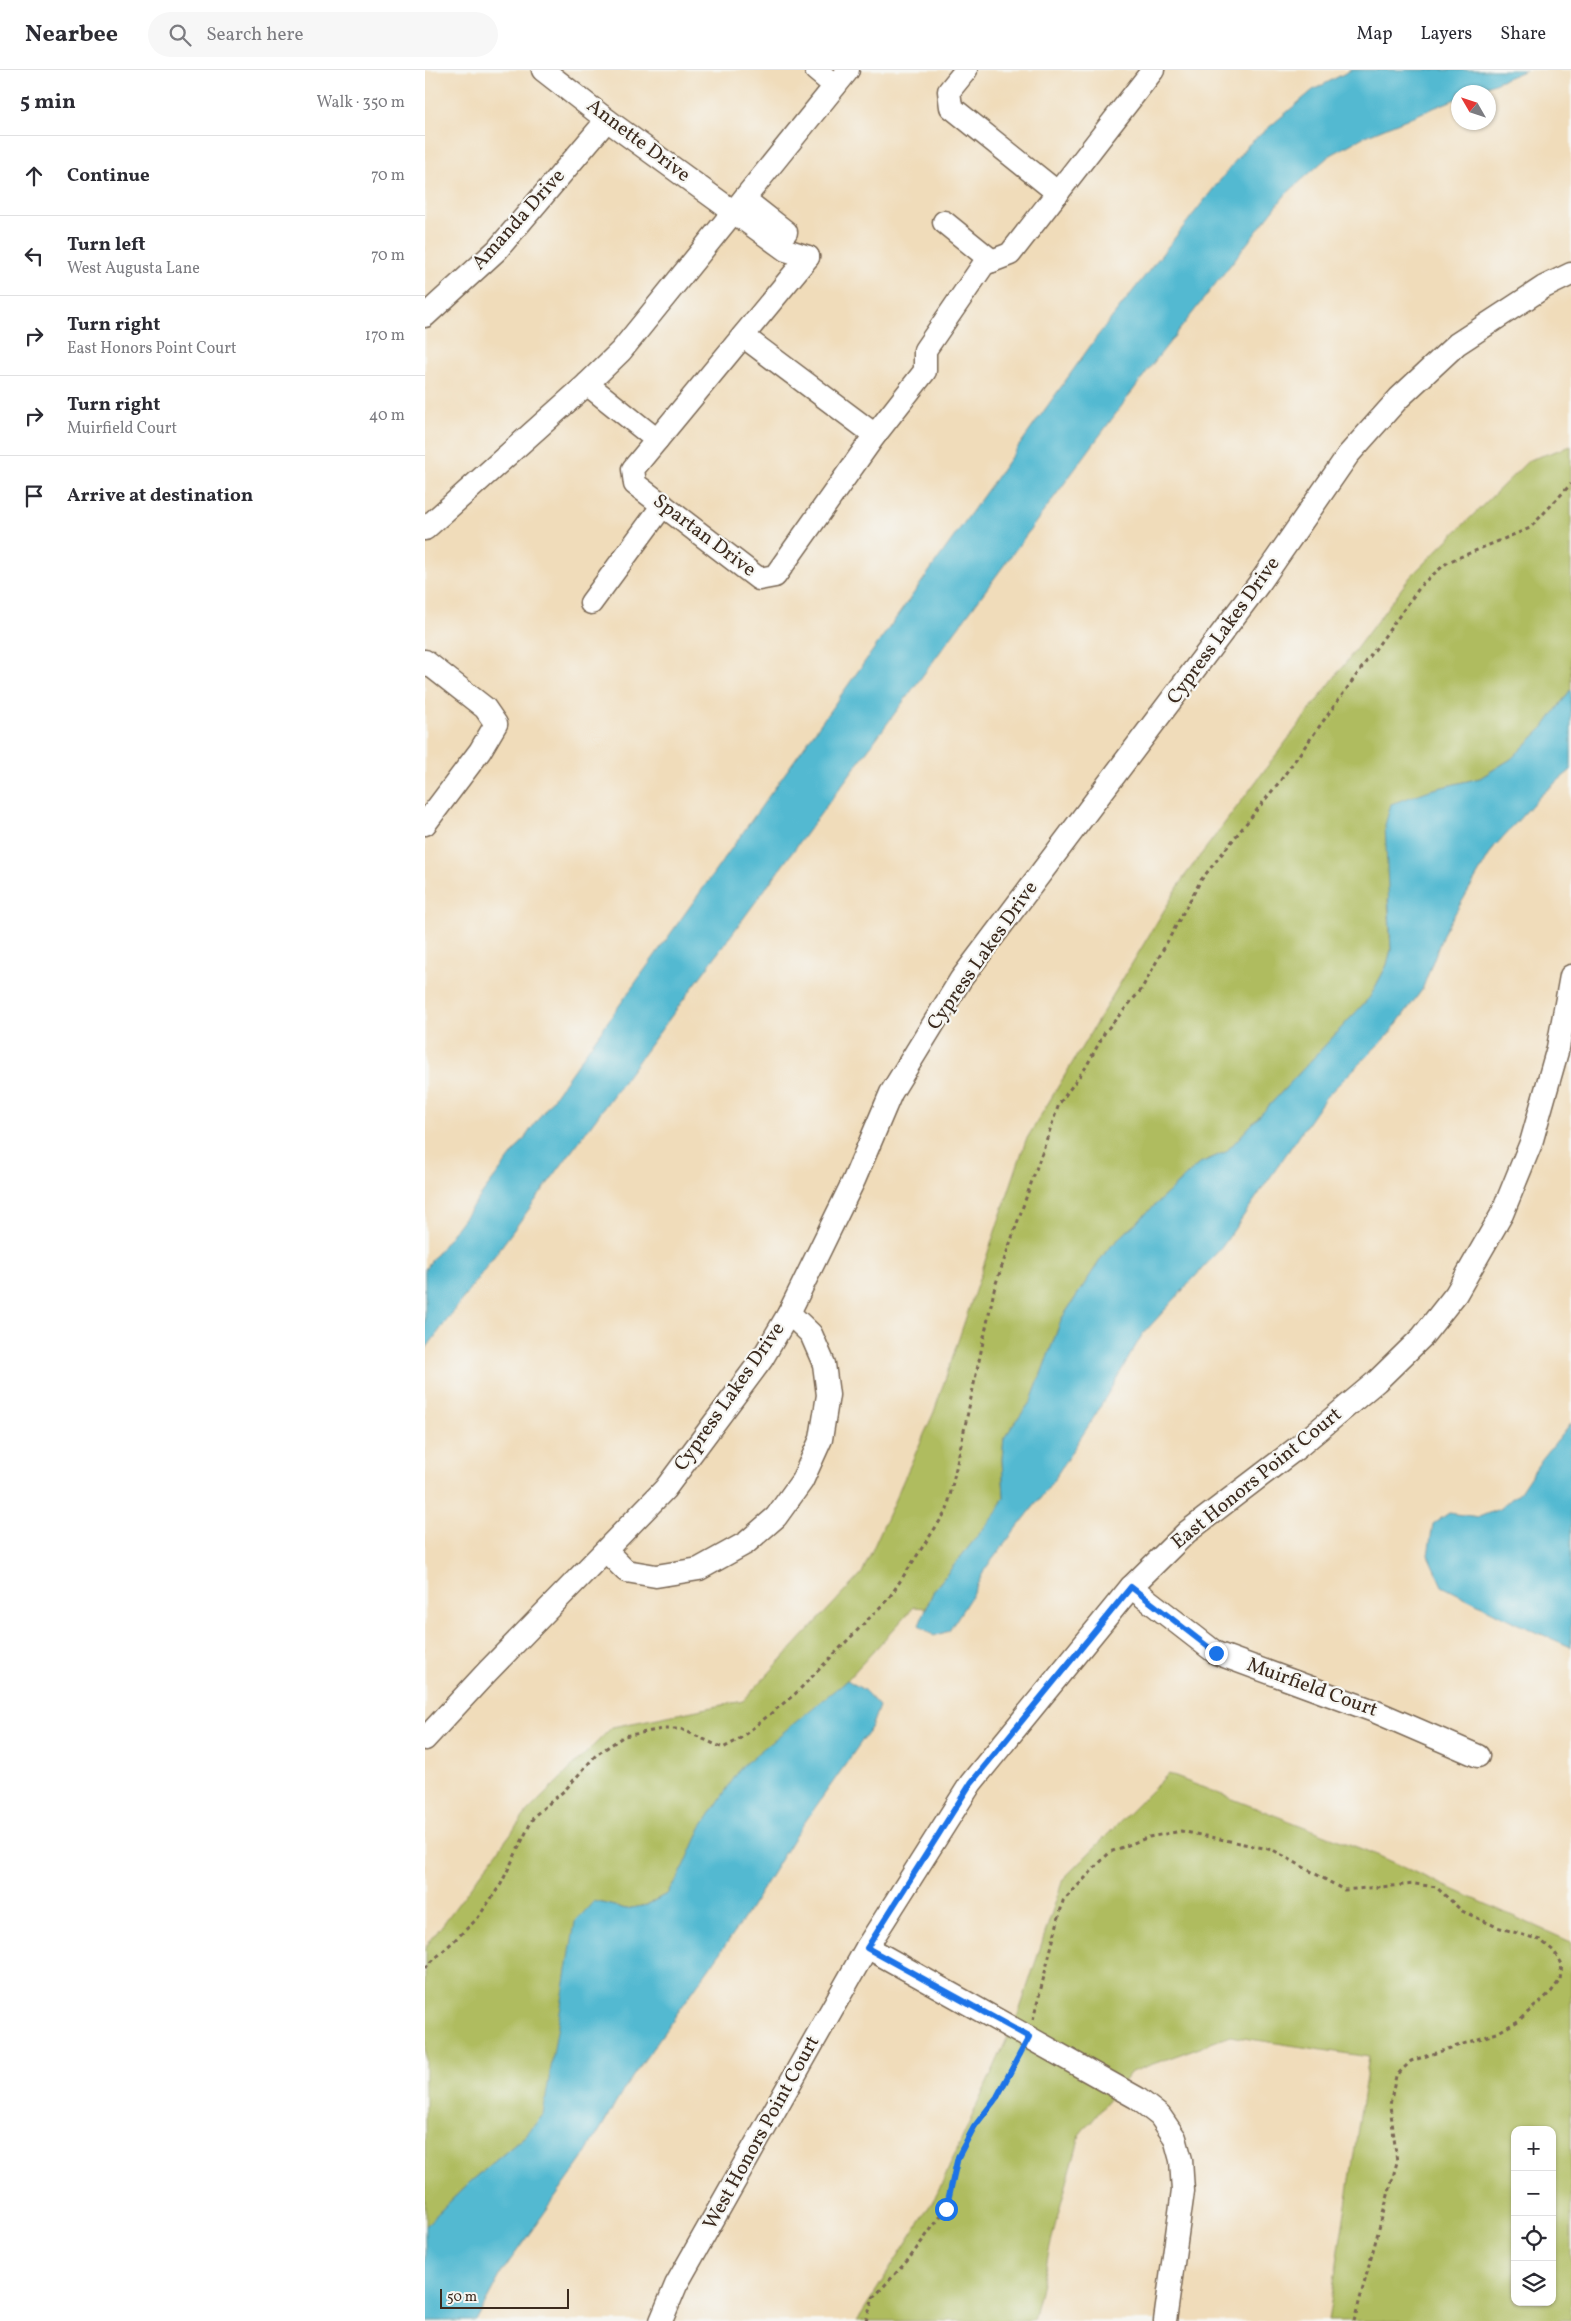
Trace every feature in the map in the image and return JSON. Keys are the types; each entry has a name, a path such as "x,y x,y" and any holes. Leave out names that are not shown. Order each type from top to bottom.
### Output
{"street":[{"name":"Annette Drive","path":"543,70 607,120 738,206"},
{"path":"425,529 587,384 621,350 842,78 817,70"},
{"path":"966,70 949,91 951,107 1058,193"},
{"name":"Spartan Drive","path":"738,206 786,250 807,257 633,469 635,484 759,579 775,576 875,435 925,371 925,350 984,264 1010,254 1153,70"},
{"name":"Amanda Drive","path":"425,316 497,250 607,120"},
{"path":"944,222 992,261"},
{"name":"Cypress Lakes Drive","path":"425,1740 488,1671 665,1489 762,1359 789,1313 854,1180 891,1094 961,979 1261,581 1348,455 1399,398 1457,344 1545,287 1571,274"},
{"path":"743,336 875,435"},
{"path":"587,384 657,440"},
{"path":"591,603 663,505"},
{"path":"425,661 485,708 496,724 480,751 425,824"},
{"name":"East Honors Point Court","path":"867,1948 971,1783 1131,1587 1187,1532 1297,1448 1377,1381 1422,1337 1456,1294 1502,1214 1531,1142 1558,1048 1571,976"},
{"path":"606,1551 626,1571 656,1576 699,1569 746,1543 776,1518 802,1481 821,1439 828,1395 824,1364 811,1334 789,1313"},
{"name":"Muirfield Court","path":"1131,1587 1216,1653 1374,1711 1478,1756"},
{"path":"867,1948 1137,2098 1160,2116 1175,2138 1181,2160 1183,2191 1165,2321"},
{"name":"West Honors Point Court","path":"661,2321 676,2285 867,1948"}],"path":[{"path":"425,1968 477,1919 501,1884 534,1816 565,1790 596,1755 624,1736 663,1729 681,1729 723,1748 738,1740 795,1694 889,1598 947,1510 995,1286 1059,1104 1086,1068 1105,1032 1141,990 1201,880 1280,781 1423,583 1448,562 1530,528 1571,484"},
{"path":"866,2321 873,2298 908,2260 946,2209 958,2157 974,2127 997,2097 1029,2037 1063,1901 1110,1852 1149,1837 1181,1831 1273,1850 1344,1890 1415,1884 1436,1886 1463,1911 1497,1927 1541,1940 1555,1951 1561,1964 1560,1980 1551,1992 1518,2022 1497,2033 1411,2061 1396,2076 1389,2105 1397,2162 1354,2321"}],"green space":[{"path":"1571,446 1571,689 1544,727 1511,759 1480,778 1430,790 1388,900 1391,950 1387,965 1370,997 1226,1152 1200,1163 1107,1250 1062,1318 1031,1401 1004,1438 1002,1459 1004,1497 996,1513 934,1590 926,1608 914,1607 847,1680 809,1713 683,1869 668,1893 647,1905 626,1909 594,1901 543,2116 525,2136 469,2183 425,2226 425,1948 527,1812 612,1727 743,1701 862,1573 934,1412 1026,1140 1184,877 1411,576 1529,460"},
{"path":"1168,1774 1367,1851 1571,1942 1571,2321 1328,2321 1369,2057 1230,2036 1131,2072 1080,2135 1055,2226 1033,2321 857,2321 937,2194 1019,2012 1063,1879"}],"water":[{"path":"1351,70 1526,70 1489,85 1451,85 1451,101 1365,136 1329,156 1286,194 1151,366 425,1350 425,1269 521,1143 1096,338 1247,146 1313,90"},
{"path":"1571,689 1571,770 1541,795 1494,847 1444,932 1422,990 1389,1034 1325,1098 1222,1247 1142,1335 1096,1414 1049,1487 985,1569 972,1595 949,1631 934,1636 919,1625 934,1590 996,1513 1004,1497 1002,1459 1004,1438 1031,1401 1062,1318 1107,1250 1200,1163 1226,1152 1370,997 1387,965 1391,950 1385,825 1391,804 1430,790 1480,778 1511,759 1544,727"},
{"path":"1571,1423 1571,1647 1518,1624 1442,1586 1428,1555 1433,1524 1449,1513 1479,1517 1499,1509 1520,1492 1542,1459"},
{"path":"847,1680 864,1690 879,1706 871,1728 793,1839 743,1920 626,2086 582,2160 502,2272 476,2321 425,2321 425,2226 469,2183 525,2136 543,2115 575,1922 594,1901 626,1909 647,1905 668,1893 683,1869 701,1828 742,1766"}],"route":[{"path":"946,2209 958,2157 974,2127 997,2097 1029,2037 867,1948 971,1783 1131,1587 1216,1653"}]}
